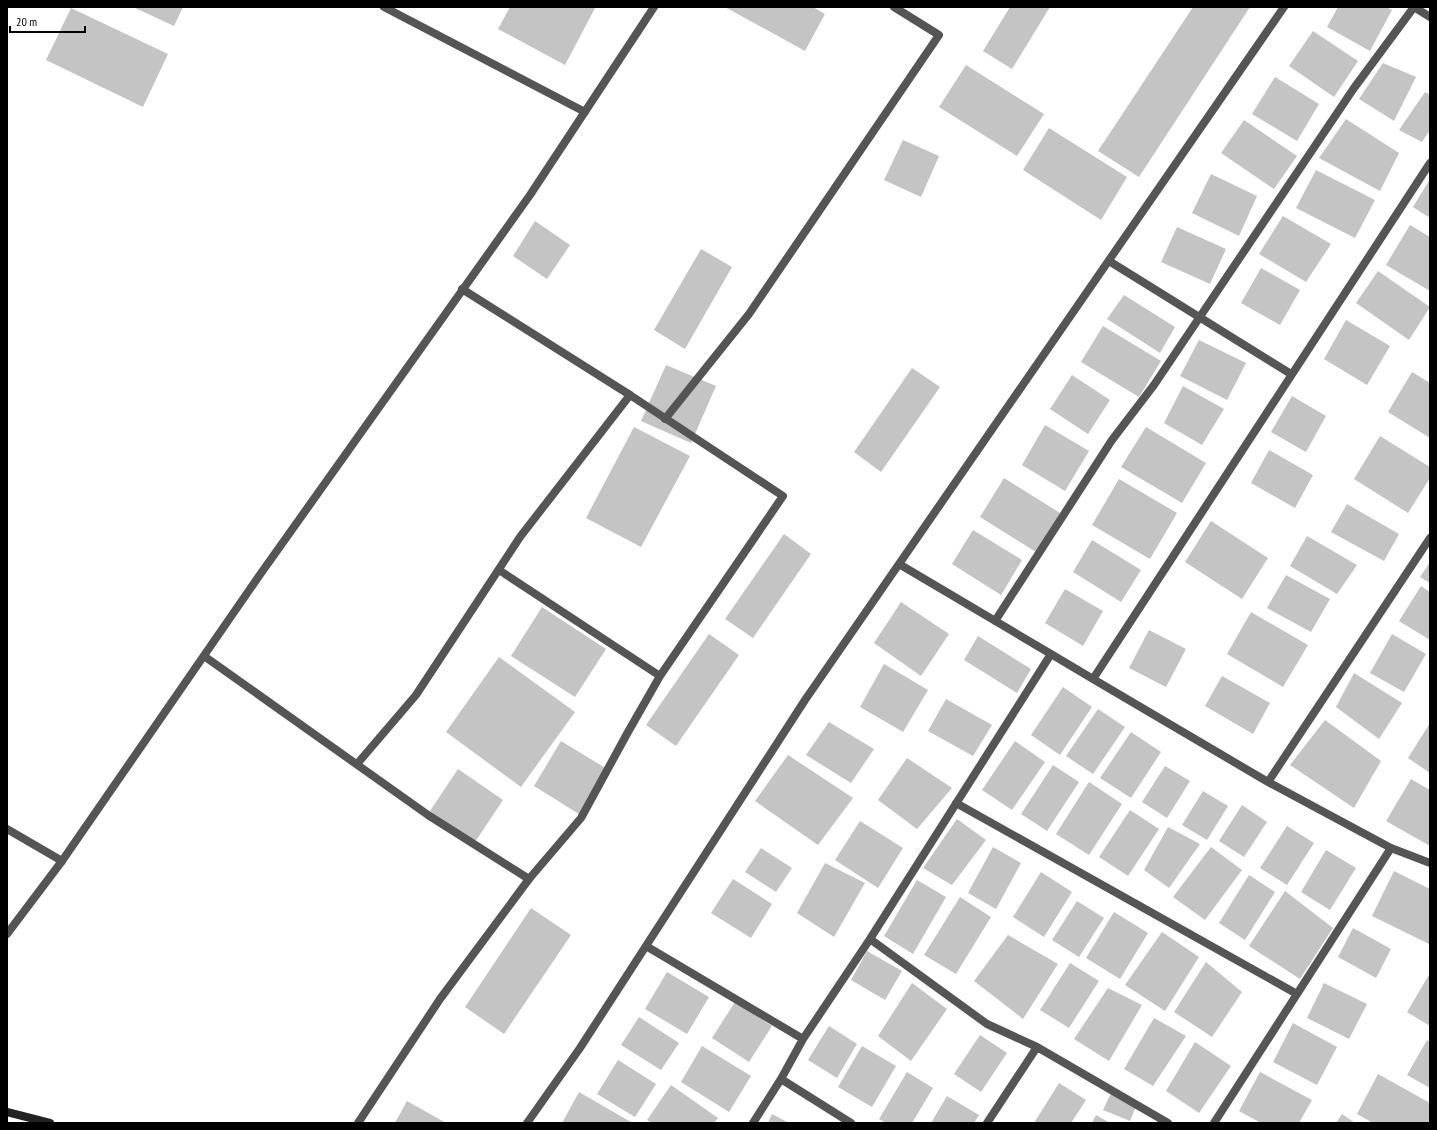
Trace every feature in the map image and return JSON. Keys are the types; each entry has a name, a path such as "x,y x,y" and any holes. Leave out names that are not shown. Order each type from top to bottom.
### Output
{"street":[{"path":"384,7 585,112"},
{"path":"7,934 62,861 204,656 462,289 530,195 654,7"},
{"path":"665,419 749,314 939,36 894,7"},
{"path":"527,1123 580,1048 805,700 1284,7"},
{"path":"995,621 1112,440 1154,385 1354,88 1414,7 1430,17"},
{"path":"1093,679 1430,163"},
{"path":"1108,261 1291,374"},
{"path":"358,1123 440,999 529,879 580,818 660,676 783,496 630,395 462,289"},
{"path":"357,764 416,695 520,537 630,395"},
{"path":"1268,782 1430,538"},
{"path":"899,564 1268,782 1391,848 1430,863"},
{"path":"499,570 660,676"},
{"path":"753,1123 781,1079 803,1040 870,939 1051,654"},
{"path":"204,656 428,815 529,879"},
{"path":"956,803 1297,994"},
{"path":"7,829 62,861"},
{"path":"1214,1123 1391,848"},
{"path":"870,939 987,1024 1037,1047 1168,1123"},
{"path":"646,946 803,1040"},
{"path":"987,1123 1037,1047"},
{"path":"781,1079 851,1123"},
{"path":"7,1112 50,1123"}],"building":[{"path":"133,7 183,7 174,26"},
{"path":"510,7 595,8 565,65 498,29"},
{"path":"725,7 813,7 825,14 805,51"},
{"path":"1010,7 1050,7 1012,69 983,51"},
{"path":"1193,7 1250,7 1139,177 1098,151"},
{"path":"1338,7 1386,7 1392,10 1370,51 1327,27"},
{"path":"71,8 168,54 143,107 46,60"},
{"path":"1313,31 1358,61 1334,97 1289,66"},
{"path":"1383,63 1416,77 1394,121 1359,99"},
{"path":"966,65 1044,114 1017,156 939,107"},
{"path":"1275,77 1319,104 1297,141 1252,114"},
{"path":"1425,92 1430,95 1430,130 1422,142 1399,130"},
{"path":"1346,119 1399,153 1380,191 1319,158"},
{"path":"1244,120 1297,156 1274,189 1221,153"},
{"path":"1049,128 1127,177 1101,220 1023,170"},
{"path":"903,140 939,156 921,197 884,180"},
{"path":"1316,170 1375,200 1355,238 1296,208"},
{"path":"1211,174 1257,196 1239,236 1192,213"},
{"path":"1430,179 1430,218 1413,207"},
{"path":"1283,216 1331,244 1306,282 1259,254"},
{"path":"535,221 570,245 547,279 513,256"},
{"path":"1410,225 1430,237 1430,291 1386,265"},
{"path":"1177,227 1226,249 1210,284 1161,262"},
{"path":"701,249 732,267 685,349 654,330"},
{"path":"1261,268 1300,290 1280,325 1241,303"},
{"path":"1378,271 1430,307 1409,340 1356,303"},
{"path":"1124,295 1175,327 1160,353 1107,319"},
{"path":"1346,320 1390,346 1367,385 1324,359"},
{"path":"1103,326 1161,361 1139,397 1081,362"},
{"path":"1199,340 1246,363 1227,400 1180,376"},
{"path":"666,365 716,386 691,443 641,421"},
{"path":"912,368 940,387 881,472 854,452"},
{"path":"1412,372 1430,383 1430,438 1388,412"},
{"path":"1072,375 1110,400 1088,434 1050,409"},
{"path":"1183,386 1224,409 1202,445 1164,423"},
{"path":"1292,396 1326,416 1306,452 1271,432"},
{"path":"1045,425 1089,451 1065,491 1022,465"},
{"path":"634,427 690,456 641,547 586,518"},
{"path":"1146,427 1206,463 1182,503 1121,467"},
{"path":"1380,436 1430,467 1430,478 1408,513 1354,479"},
{"path":"1269,450 1313,475 1295,508 1251,483"},
{"path":"1004,478 1060,513 1036,552 980,517"},
{"path":"1119,479 1177,513 1150,559 1092,525"},
{"path":"1347,504 1399,534 1384,561 1331,532"},
{"path":"1211,521 1268,558 1242,599 1185,562"},
{"path":"973,530 1022,560 1001,595 952,564"},
{"path":"784,534 811,554 753,638 725,619"},
{"path":"1307,536 1357,565 1337,594 1290,566"},
{"path":"1092,540 1141,570 1121,602 1073,572"},
{"path":"1430,562 1430,583 1420,577"},
{"path":"1286,575 1330,599 1311,632 1267,608"},
{"path":"1421,586 1430,592 1430,640 1399,621"},
{"path":"1065,589 1103,611 1083,646 1045,623"},
{"path":"901,602 949,634 921,676 874,643"},
{"path":"542,607 606,649 575,697 511,656"},
{"path":"1251,612 1308,645 1283,687 1227,654"},
{"path":"1149,630 1186,649 1166,687 1129,668"},
{"path":"709,634 739,655 676,746 646,725"},
{"path":"1392,634 1426,654 1404,692 1370,673"},
{"path":"978,636 1031,669 1017,693 964,660"},
{"path":"499,657 575,712 521,787 446,732"},
{"path":"884,664 928,690 903,732 860,707"},
{"path":"1354,673 1402,703 1379,739 1336,707"},
{"path":"1222,676 1270,703 1253,734 1205,706"},
{"path":"1063,687 1092,707 1060,755 1031,735"},
{"path":"946,699 992,725 973,756 928,731"},
{"path":"1098,709 1125,727 1093,774 1066,756"},
{"path":"1325,720 1381,761 1354,808 1290,765"},
{"path":"829,722 874,749 851,783 806,755"},
{"path":"1430,723 1430,773 1408,758"},
{"path":"1131,732 1161,752 1131,798 1100,778"},
{"path":"561,741 607,769 579,814 534,786"},
{"path":"1015,741 1045,762 1012,810 982,790"},
{"path":"788,755 853,798 818,845 755,801"},
{"path":"907,758 952,788 917,829 878,800"},
{"path":"1053,765 1079,782 1047,831 1021,814"},
{"path":"1165,766 1190,781 1167,818 1142,802"},
{"path":"458,769 503,800 475,842 430,811"},
{"path":"1411,779 1430,790 1430,846 1386,821"},
{"path":"1089,782 1122,804 1089,855 1056,834"},
{"path":"1203,791 1228,806 1207,840 1182,825"},
{"path":"1242,805 1267,822 1244,857 1219,841"},
{"path":"1130,810 1159,829 1128,876 1099,857"},
{"path":"957,819 986,840 952,885 923,868"},
{"path":"860,821 903,848 878,888 835,860"},
{"path":"1287,826 1314,843 1287,885 1260,868"},
{"path":"1168,827 1200,844 1169,888 1144,870"},
{"path":"993,847 1021,863 996,909 968,893"},
{"path":"1211,847 1242,870 1205,920 1173,897"},
{"path":"761,848 792,868 776,892 745,872"},
{"path":"1326,850 1356,868 1330,910 1301,892"},
{"path":"825,863 865,883 834,937 797,913"},
{"path":"1394,871 1430,889 1429,944 1372,916"},
{"path":"1041,872 1072,892 1044,937 1013,917"},
{"path":"1249,875 1275,892 1245,940 1219,923"},
{"path":"733,879 772,904 751,938 711,913"},
{"path":"917,880 946,897 913,954 884,936"},
{"path":"1285,891 1333,928 1300,979 1249,946"},
{"path":"960,897 991,917 956,974 924,955"},
{"path":"1077,901 1104,918 1079,957 1052,940"},
{"path":"531,908 571,935 504,1034 465,1007"},
{"path":"1114,912 1148,933 1120,979 1086,958"},
{"path":"1353,928 1391,949 1376,978 1338,957"},
{"path":"1162,932 1199,957 1165,1011 1125,985"},
{"path":"1008,935 1058,964 1023,1019 974,981"},
{"path":"867,951 902,971 885,1000 851,980"},
{"path":"1206,962 1242,992 1212,1037 1174,1012"},
{"path":"1070,963 1099,981 1069,1028 1040,1010"},
{"path":"667,972 709,997 687,1034 645,1009"},
{"path":"1430,973 1430,1026 1407,1012"},
{"path":"912,983 947,1009 911,1061 878,1036"},
{"path":"1324,983 1367,1004 1349,1039 1307,1018"},
{"path":"1108,988 1142,1005 1109,1061 1074,1039"},
{"path":"735,1002 772,1026 749,1062 712,1038"},
{"path":"639,1017 679,1043 661,1070 621,1045"},
{"path":"1154,1018 1186,1036 1153,1086 1124,1069"},
{"path":"1293,1023 1337,1047 1317,1085 1273,1062"},
{"path":"829,1026 857,1044 837,1078 808,1060"},
{"path":"980,1035 1007,1053 981,1092 954,1074"},
{"path":"1427,1040 1430,1042 1430,1088 1407,1075"},
{"path":"1195,1042 1231,1066 1199,1113 1166,1091"},
{"path":"702,1046 751,1076 729,1112 681,1082"},
{"path":"862,1046 896,1066 872,1107 838,1087"},
{"path":"618,1060 656,1084 635,1117 597,1094"},
{"path":"907,1072 933,1088 912,1123 886,1123 879,1119"},
{"path":"1260,1072 1312,1100 1299,1123 1261,1123 1239,1111"},
{"path":"1378,1074 1430,1103 1430,1123 1373,1123 1357,1114"},
{"path":"1059,1083 1086,1100 1071,1123 1034,1123"},
{"path":"671,1085 718,1118 714,1123 652,1123 647,1120"},
{"path":"579,1092 631,1122 562,1123"},
{"path":"1111,1093 1137,1104 1130,1121 1103,1110"},
{"path":"947,1096 979,1115 974,1123 931,1123"},
{"path":"407,1101 446,1123 395,1123"},
{"path":"772,1114 789,1123 768,1123"},
{"path":"1342,1114 1355,1123 1336,1123"},
{"path":"1096,1115 1110,1123 1092,1123"}]}
